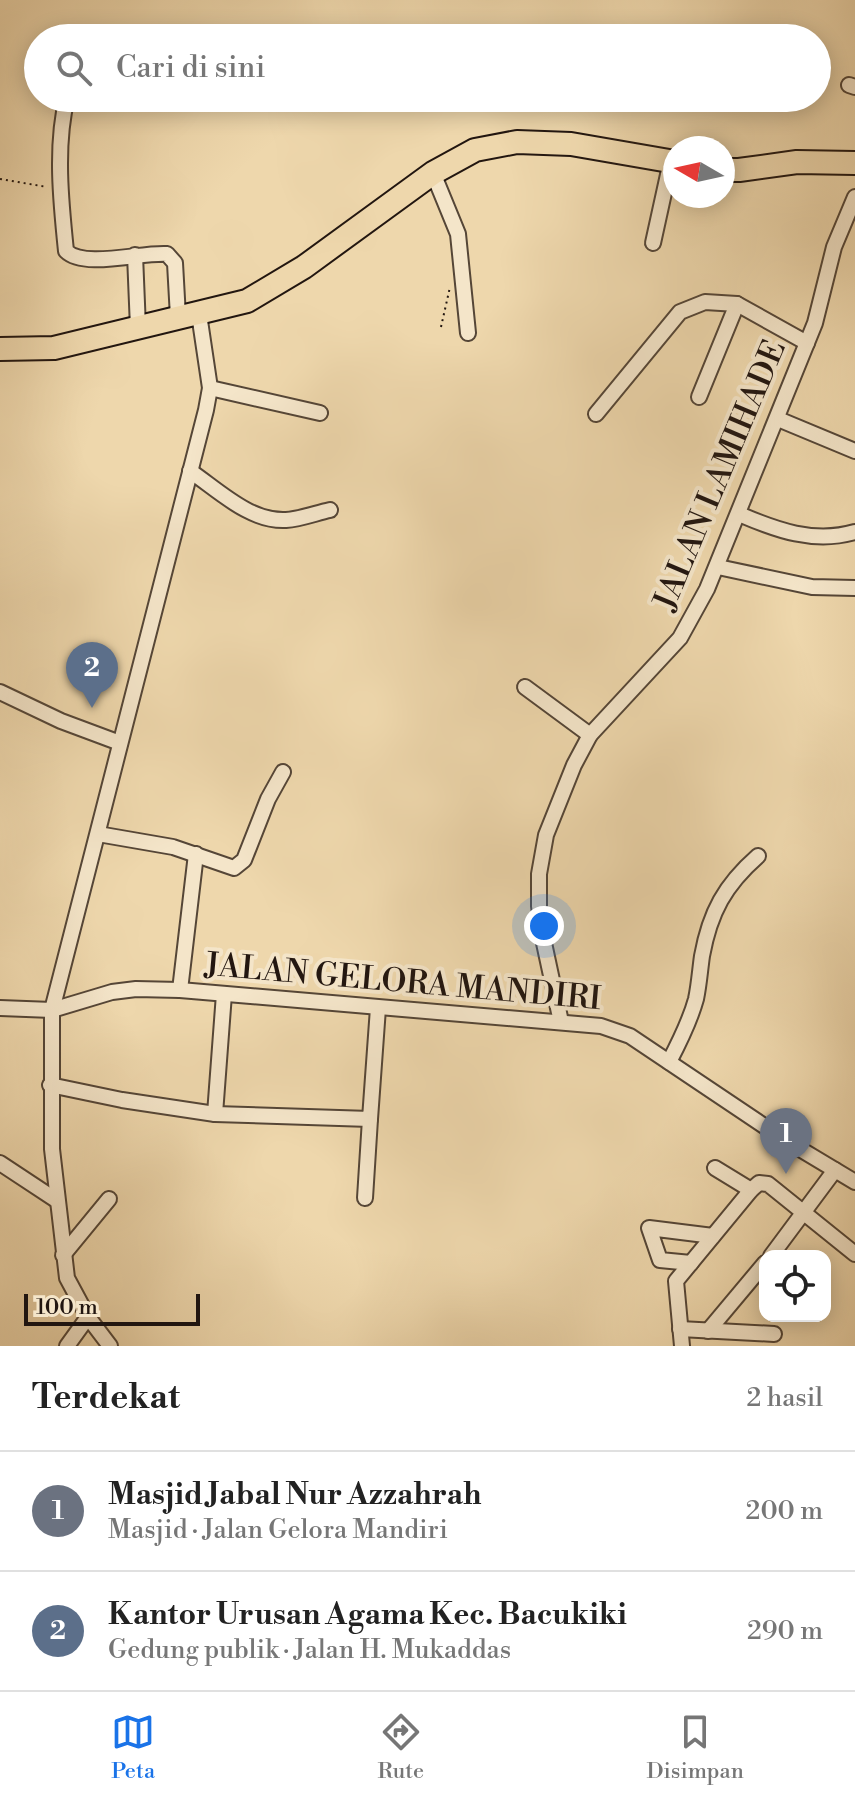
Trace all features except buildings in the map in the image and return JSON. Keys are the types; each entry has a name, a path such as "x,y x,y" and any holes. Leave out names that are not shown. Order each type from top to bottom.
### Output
{"highway":[{"path":"0,349 54,348 230,307 263,294 433,173 475,150 517,142 590,146 663,160"},
{"path":"735,170 797,162 855,163"}],"street":[{"path":"65,112 60,189 66,251 69,255 101,259 167,254 173,258 210,388 52,1010 50,1085 56,1200 63,1255 67,1278 88,1317 110,1346"},
{"path":"433,173 458,234 468,333"},
{"name":"JALAN LAMIHADE","path":"561,1022 539,906 539,874 553,814 590,735 680,638 718,567 815,323 834,247 855,197"},
{"path":"653,243 663,202"},
{"path":"135,255 138,328"},
{"path":"596,414 680,312 705,302 737,304 807,343"},
{"path":"699,397 737,304"},
{"path":"210,388 320,413"},
{"path":"778,419 855,451"},
{"path":"190,471 227,498 260,515 286,520 330,510"},
{"path":"739,514 768,526 809,536 855,532"},
{"path":"718,567 812,587 855,588"},
{"path":"525,687 590,735"},
{"path":"0,692 61,721 120,743"},
{"path":"98,834 173,847 234,868 241,865 268,799 283,772"},
{"path":"180,990 196,854"},
{"path":"669,1062 683,1036 696,996 703,952 718,904 726,887 758,856"},
{"name":"JALAN GELORA MANDIRI","path":"0,1008 52,1010 112,992 180,990 561,1022 617,1030 855,1182"},
{"path":"215,1114 224,994"},
{"path":"365,1198 378,1008"},
{"path":"50,1085 215,1114 370,1119"},
{"path":"0,1163 56,1200"},
{"path":"715,1168 751,1190"},
{"path":"777,1250 835,1170"},
{"path":"682,1346 676,1281 759,1183 768,1184 855,1254"},
{"path":"63,1255 109,1199"},
{"path":"691,1263 660,1260 649,1228 713,1236"},
{"path":"708,1331 759,1271"},
{"path":"67,1346 88,1317"},
{"path":"680,1329 774,1334"}],"path":[{"path":"0,179 60,189"}],"place":[{"name":"Kantor Urusan Agama Kec. Bacukiki","path":"92,708"},
{"name":"Masjid Jabal Nur Azzahrah","path":"786,1174"}]}
